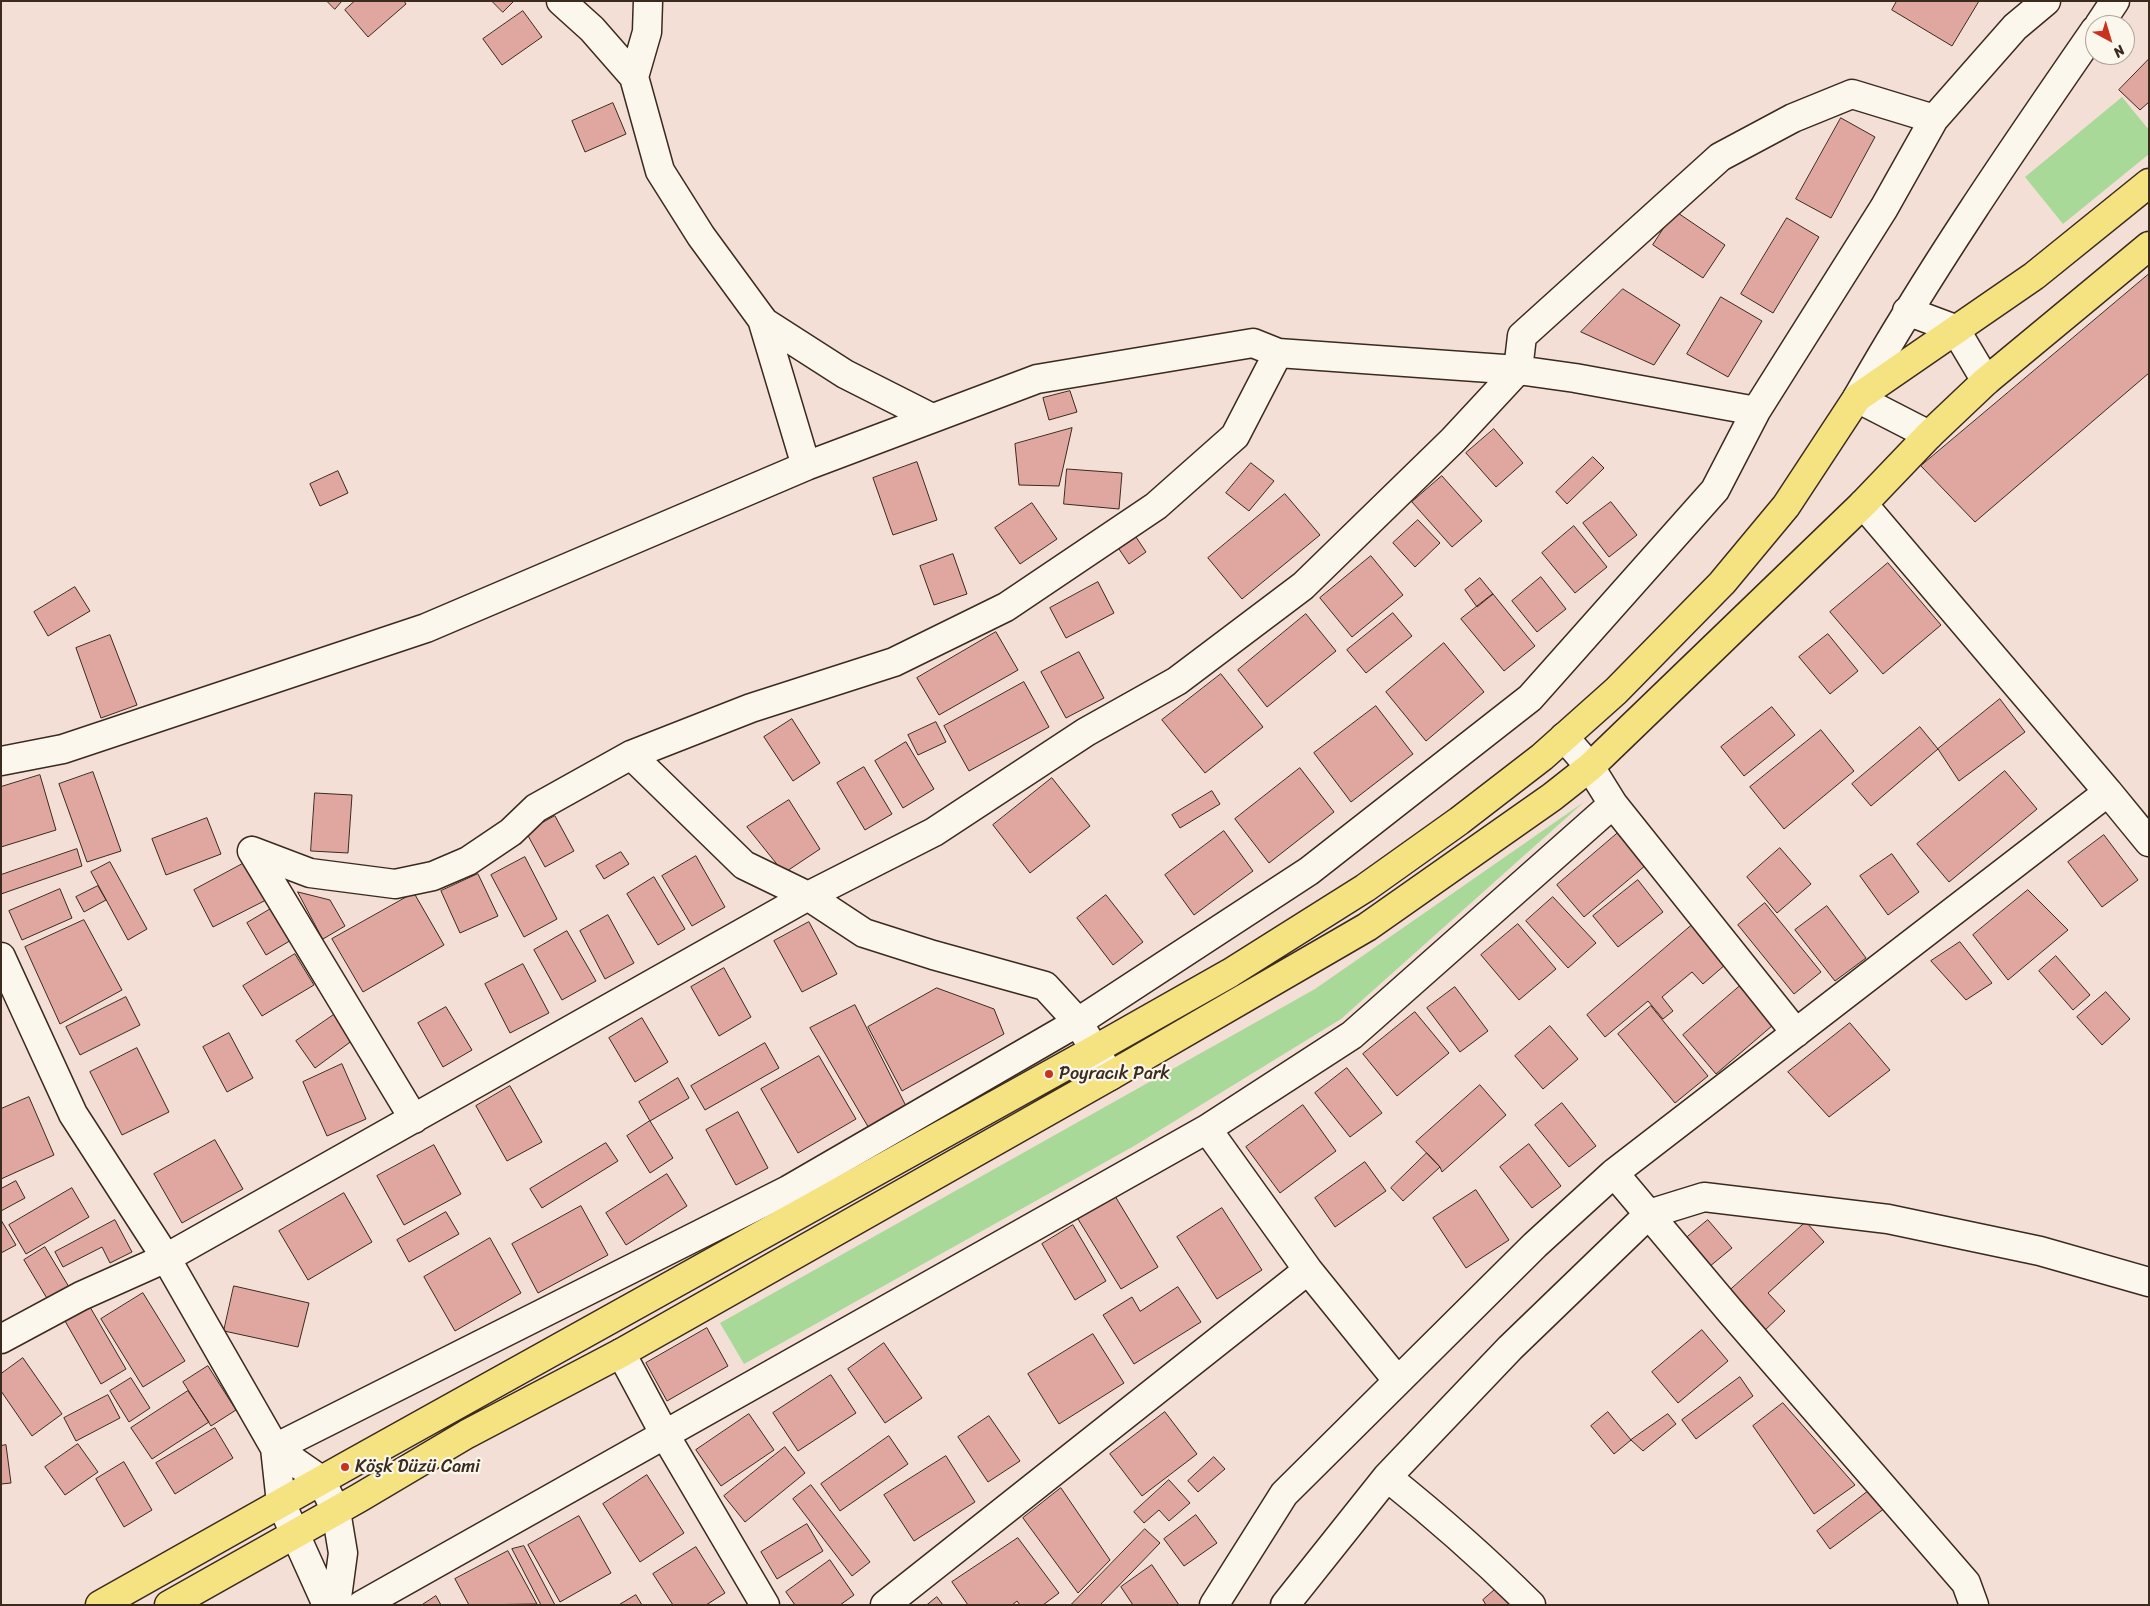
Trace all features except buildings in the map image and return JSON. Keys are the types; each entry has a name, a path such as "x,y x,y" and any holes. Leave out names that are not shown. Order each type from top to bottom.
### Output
{"main road":[{"path":"100,1605 1230,973 1365,888 1459,821 1564,737 1616,691 1722,583 1786,506 1857,398 2034,276 2149,183"},
{"path":"169,1605 296,1534 467,1434 621,1353 1110,1076 1367,927 1544,802 1590,767 1863,504 1929,435 1986,380 2149,246"}],"street":[{"path":"561,1 592,29 634,77 660,172 700,236 762,319 845,374 932,418"},
{"path":"634,77 647,32 648,1"},
{"path":"275,1448 788,1190 1078,1022 1309,871 1530,698 1715,490 1756,411 1884,208 1934,119 2015,27 2046,1"},
{"path":"2106,15 2115,1"},
{"path":"1929,435 1857,398 1907,311 2085,45"},
{"path":"1,1339 81,1296 166,1258 808,896 934,832 1086,732 1177,680 1303,586 1453,440 1518,370 1522,336 1720,157 1793,118 1852,94 1934,119"},
{"path":"1907,311 1955,329 1986,380"},
{"path":"762,319 806,466"},
{"path":"1,761 63,749 426,628 806,466 1037,379 1253,343 1278,353 1518,370 1575,378 1756,411"},
{"path":"414,1119 252,851 310,873 395,884 433,876 468,861 511,832 536,808 631,755 751,708 894,662 1006,607 1156,506 1236,436 1278,353"},
{"path":"1863,504 2149,842"},
{"path":"1564,737 1590,767 1614,804 1796,1032"},
{"path":"631,755 744,865 808,896 864,934 1045,986 1078,1022 1110,1076"},
{"path":"1214,1605 1284,1494 1536,1244 1614,1172 2108,792"},
{"path":"362,1605 1207,1129 1352,1035 1614,804"},
{"path":"1,957 73,1114 166,1258 275,1448 281,1503 327,1605"},
{"path":"1207,1129 1308,1270 1397,1380"},
{"path":"1614,1172 1966,1583 1974,1605"},
{"path":"1285,1605 1387,1477 1510,1348 1649,1214 1704,1197 1888,1219 2040,1250 2149,1282"},
{"path":"885,1605 1308,1270"},
{"path":"621,1353 665,1435 765,1605"},
{"path":"275,1448 321,1480 336,1511 343,1553 336,1605"},
{"path":"1387,1477 1425,1507 1492,1566 1530,1605"}],"green space":[{"path":"2122,97 2149,130 2149,154 2063,224 2025,177"},
{"path":"1584,802 1341,1019 1134,1146 744,1364 720,1323 1315,989"}],"place":[{"name":"Poyracık Park","path":"1049,1074"},
{"name":"Köşk Düzü Cami","path":"345,1467"}]}
